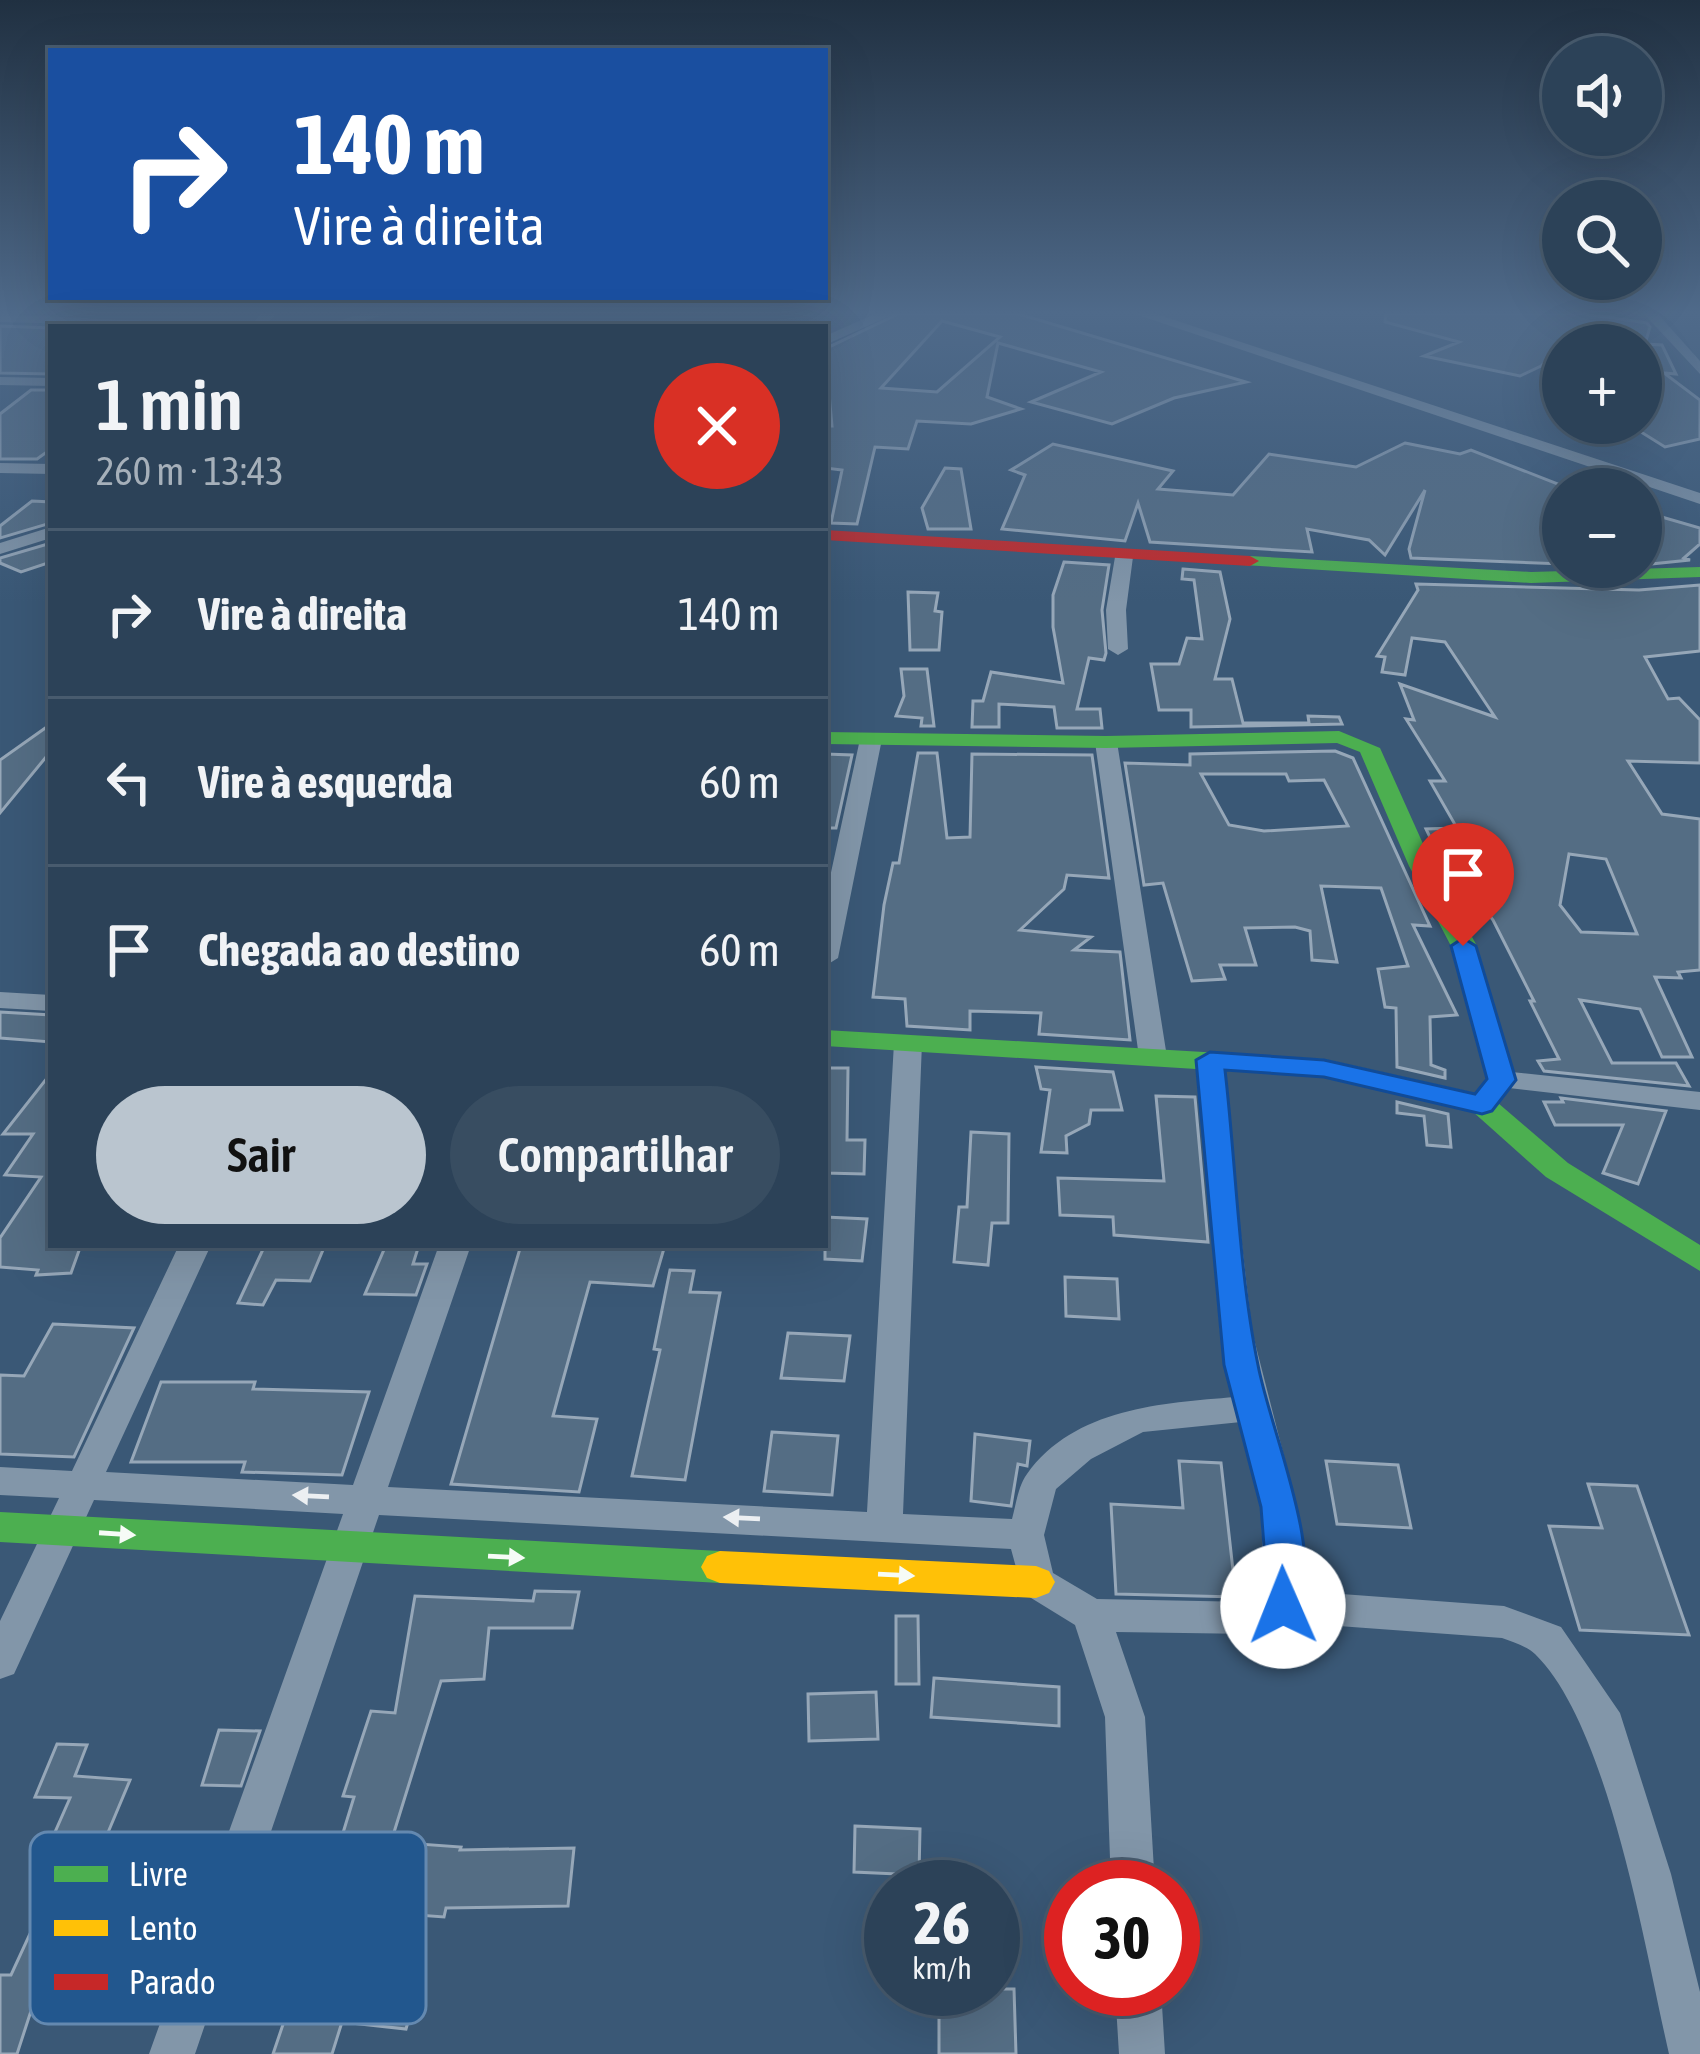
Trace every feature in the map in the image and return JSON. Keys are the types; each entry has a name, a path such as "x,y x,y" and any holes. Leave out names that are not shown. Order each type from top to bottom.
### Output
{"street":[{"path":"1431,410 1700,499"},
{"path":"0,468 48,469"},
{"path":"0,549 48,533"},
{"path":"828,536 1124,556 1322,562 1477,575 1639,578 1700,572"},
{"path":"1118,649 1116,610 1124,556"},
{"path":"828,738 1106,742 1339,737 1369,748 1421,866 1463,946 1502,1080"},
{"path":"828,944 872,739"},
{"path":"1106,742 1153,1057"},
{"path":"0,1000 48,1003"},
{"path":"828,1038 1324,1068 1482,1105 1496,1121 1595,1194 1700,1260"},
{"path":"884,1525 908,1042"},
{"path":"1210,1060 1236,1331 1279,1507 1286,1586 1283,1606"},
{"path":"1502,1080 1700,1101"},
{"path":"1482,1105 1502,1080"},
{"path":"0,1662 194,1248"},
{"path":"249,1832 454,1248"},
{"path":"1036,1582 1027,1535 1040,1483 1079,1449 1137,1419 1253,1408"},
{"path":"0,1481 1027,1535"},
{"path":"0,1527 346,1550 1036,1582 1091,1616 1252,1618 1283,1606 1504,1622 1547,1639 1600,1714 1648,1874 1692,2054"},
{"path":"1091,1616 1125,1717 1132,1860"},
{"path":"1140,2016 1142,2054"},
{"path":"172,2054 182,2024"}],"building":[{"path":"5,410 48,410 48,451 37,459 0,459 0,414"},
{"path":"831,410 1018,410 971,424 917,421 908,449 875,447 857,524 831,523 842,470 828,468 828,426 832,426"},
{"path":"1060,410 1146,410 1112,424"},
{"path":"1662,410 1700,410 1700,439 1660,444"},
{"path":"1405,443 1460,454 1471,450 1542,478 1542,563 1411,558 1409,549 1425,490 1385,555 1369,540 1307,529 1312,552 1150,542 1138,503 1125,541 1002,529 1025,475 1011,470 1053,444 1173,471 1158,489 1233,495 1269,454 1356,467"},
{"path":"945,468 961,469 971,529 928,529 922,508"},
{"path":"32,501 48,502 48,524 0,538 0,526"},
{"path":"1662,517 1700,528 1700,544 1684,558 1690,560 1662,563"},
{"path":"48,544 48,563 21,572 0,563 0,558"},
{"path":"1064,562 1109,565 1102,610 1106,653 1104,660 1089,658 1077,709 1100,709 1102,728 1057,728 1054,707 999,704 999,727 972,727 973,701 983,701 991,672 1063,683 1053,627 1053,595"},
{"path":"1183,569 1220,572 1230,619 1215,679 1232,679 1243,723 1309,723 1308,716 1339,717 1342,724 1191,727 1191,710 1159,710 1151,664 1179,664 1187,638 1202,639 1194,580 1182,579"},
{"path":"1416,584 1639,590 1700,585 1700,651 1645,657 1668,699 1679,698 1700,720 1700,763 1628,761 1662,814 1700,819 1700,970 1678,972 1681,978 1655,977 1692,1057 1662,1057 1640,1009 1580,1000 1612,1063 1676,1063 1689,1086 1544,1071 1538,1061 1559,1059 1530,1001 1534,1001 1493,920 1467,887 1459,887 1452,857 1439,856 1426,829 1457,828 1430,781 1445,781 1406,719 1414,720 1400,684 1495,717 1445,642 1412,638 1405,675 1382,672 1385,657 1377,656 1418,590","holes":["1569,854 1606,859 1637,934 1581,932 1560,905"]},
{"path":"908,592 938,593 935,611 942,612 939,650 910,650"},
{"path":"901,669 927,669 934,726 921,726 922,718 896,716 904,696"},
{"path":"48,726 48,755 0,813 0,760"},
{"path":"1335,751 1353,758 1430,926 1413,925 1457,1015 1430,1017 1431,1065 1445,1070 1445,1078 1397,1067 1396,1008 1385,1007 1378,969 1408,966 1381,888 1321,886 1337,962 1312,960 1310,931 1245,928 1256,965 1220,965 1225,979 1192,981 1163,883 1144,885 1125,763 1190,765 1190,754","holes":["1201,774 1286,774 1289,781 1324,780 1348,826 1264,831 1229,825"]},
{"path":"918,753 937,753 947,838 970,837 972,754 1092,755 1109,878 1067,875 1064,889 1020,930 1091,937 1074,950 1120,952 1130,1040 1039,1034 1041,1013 970,1011 970,1030 907,1026 905,999 873,997 884,905 893,863 899,863"},
{"path":"828,754 852,755 836,828 828,828"},
{"path":"0,1012 48,1015 48,1042 0,1038"},
{"path":"1036,1067 1113,1072 1122,1110 1091,1110 1089,1124 1066,1136 1067,1153 1041,1152 1050,1090 1041,1089"},
{"path":"828,1068 848,1068 847,1140 865,1140 864,1174 828,1173"},
{"path":"48,1077 48,1248 80,1248 71,1273 36,1275 38,1270 0,1267 0,1238 41,1177 5,1175 33,1134 3,1134"},
{"path":"1156,1096 1195,1097 1208,1242 1114,1235 1113,1217 1060,1215 1058,1178 1164,1181"},
{"path":"1561,1098 1666,1111 1638,1184 1603,1173 1623,1125 1555,1125 1544,1102 1563,1102"},
{"path":"1397,1102 1448,1114 1451,1147 1427,1145 1424,1116 1397,1113"},
{"path":"971,1132 1009,1134 1008,1223 992,1223 988,1265 954,1262 959,1207 967,1207"},
{"path":"828,1217 867,1219 862,1261 825,1259"},
{"path":"264,1248 324,1248 310,1281 276,1280 263,1305 238,1303"},
{"path":"385,1248 418,1248 413,1264 427,1264 416,1295 365,1294"},
{"path":"520,1248 664,1248 653,1286 590,1282 553,1416 597,1419 579,1492 451,1484"},
{"path":"670,1270 694,1271 690,1292 720,1293 685,1480 632,1476 660,1350 654,1349"},
{"path":"1065,1277 1117,1279 1119,1319 1066,1316"},
{"path":"53,1324 134,1328 74,1457 0,1454 0,1375 24,1376"},
{"path":"788,1333 850,1336 844,1381 781,1378"},
{"path":"161,1382 255,1382 253,1389 369,1392 342,1475 242,1472 245,1462 131,1462"},
{"path":"772,1432 838,1436 832,1495 764,1491"},
{"path":"975,1434 1030,1441 1027,1466 1018,1464 1011,1506 971,1501"},
{"path":"1179,1461 1221,1463 1236,1597 1116,1594 1111,1504 1183,1508"},
{"path":"1326,1461 1398,1465 1411,1528 1337,1524"},
{"path":"1588,1484 1637,1486 1689,1635 1580,1630 1549,1526 1602,1528"},
{"path":"535,1591 579,1592 572,1628 489,1628 484,1679 441,1681 394,1832 343,1832 354,1797 343,1796 371,1711 395,1713 415,1596 533,1601"},
{"path":"896,1616 918,1616 919,1684 896,1684"},
{"path":"934,1678 1059,1687 1059,1726 931,1717"},
{"path":"876,1692 878,1739 809,1741 808,1694"},
{"path":"219,1730 260,1731 241,1786 202,1785"},
{"path":"57,1744 87,1745 75,1776 130,1780 108,1832 55,1832 70,1798 35,1797"},
{"path":"855,1826 920,1829 919,1860 864,1860 864,1872 854,1872"},
{"path":"426,1844 460,1850 574,1848 568,1906 446,1908 444,1917 426,1916"},
{"path":"30,1934 30,2014 17,2054 0,2054 0,1975 11,1975"},
{"path":"939,2016 1015,2016 1016,2054 939,2054"},
{"path":"283,2024 341,2024 332,2054 273,2054"},
{"path":"360,2024 407,2024 406,2029"}],"traffic: fast":[{"path":"1250,561 1531,577 1700,572"},
{"path":"828,738 1106,742 1339,737 1369,748 1421,866 1464,946 1502,1080 1482,1104"},
{"path":"828,1038 1324,1068 1482,1104 1557,1170 1700,1260"},
{"path":"0,1527 720,1567"}],"traffic: slow":[{"path":"720,1567 1036,1582"}],"traffic: jam":[{"path":"828,535 1250,561"}],"route":[{"path":"1283,1606 1286,1586 1279,1507 1240,1365 1210,1060 1324,1068 1482,1105 1502,1080 1463,946"}]}
